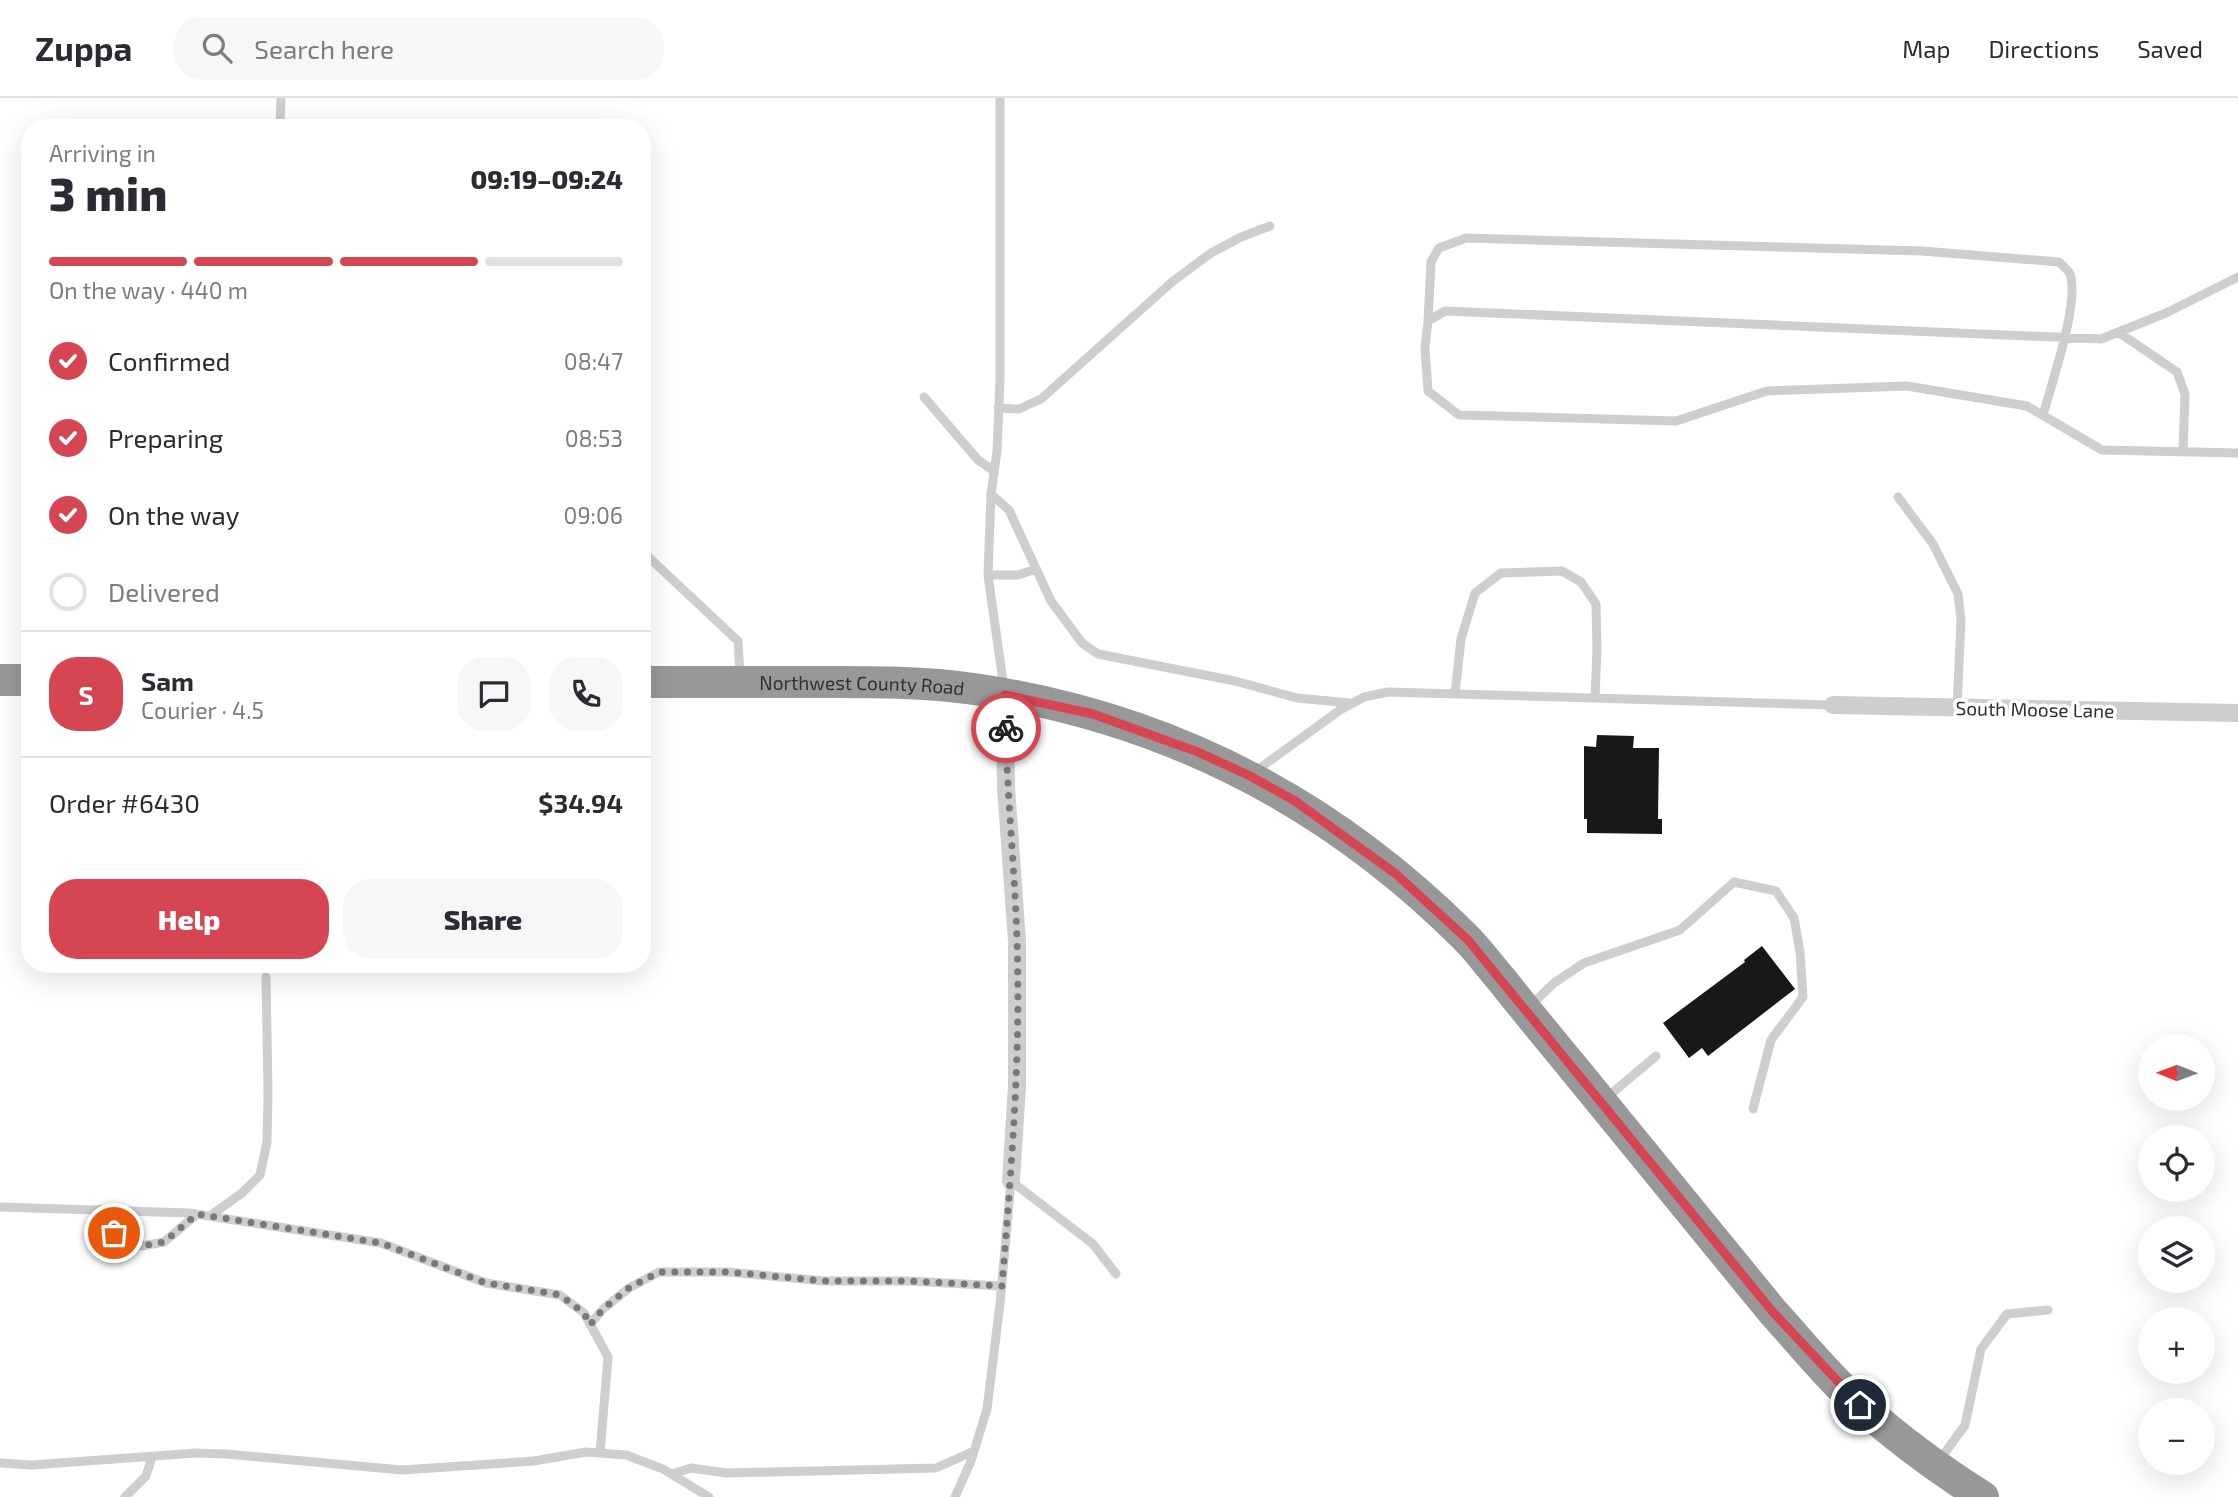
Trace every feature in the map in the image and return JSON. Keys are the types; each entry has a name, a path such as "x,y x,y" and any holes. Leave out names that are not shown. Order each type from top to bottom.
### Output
{"highway":[{"path":"0,680 21,680"},
{"name":"Northwest County Road","path":"651,682 891,682 1005,695 1093,714 1142,730 1250,776 1295,801 1396,874 1468,940 1772,1311 1818,1362 1860,1405 1936,1465 1983,1497"}],"street":[{"path":"1005,695 1006,787 1017,941 1017,1086 1011,1181"},
{"name":"South Moose Lane","path":"1833,705 2238,713"}],"lane":[{"path":"280,119 281,98"},
{"path":"1000,98 1000,380 997,451 990,494 988,575 1005,695"},
{"path":"998,408 1019,409 1041,399 1172,282 1211,253 1270,226"},
{"path":"2043,415 2072,296 2070,274 2059,262 1922,251 1466,239 1439,248 1431,262 1425,348 1428,391 1459,415 1676,421 1767,391 1907,386 2027,406 2102,450 2238,453"},
{"path":"1428,321 1445,311 2101,339 2166,313 2237,278"},
{"path":"2118,332 2177,372 2185,394 2183,452"},
{"path":"924,397 978,460 994,471"},
{"path":"990,494 1009,510 1051,601 1082,643 1098,654 1235,681 1297,698 1352,704"},
{"path":"1898,497 1933,544 1958,594 1961,620 1957,708"},
{"path":"651,559 738,641 741,682"},
{"path":"988,575 1018,575 1036,569"},
{"path":"1455,694 1461,639 1475,593 1501,573 1562,571 1581,582 1596,604 1595,698"},
{"path":"1250,776 1340,710 1364,697 1388,692 1833,705"},
{"path":"1526,1010 1554,983 1584,963 1680,930 1734,882 1776,891 1794,918 1800,952 1803,998 1771,1040 1753,1110"},
{"path":"210,1216 242,1193 260,1175 267,1142 266,977"},
{"path":"1601,1102 1656,1056"},
{"path":"1011,1181 1093,1244 1116,1274"},
{"path":"955,1497 974,1451 987,1409 1011,1181"},
{"path":"0,1207 150,1210 210,1216 381,1243 486,1283 560,1295 584,1313 608,1357 600,1453"},
{"path":"101,1209 114,1233 142,1246 164,1242 197,1214"},
{"path":"590,1325 603,1309 629,1288 659,1272 728,1272 824,1281 909,1281 1002,1286"},
{"path":"1936,1465 1965,1425 1981,1349 1992,1333 2007,1314 2048,1310"},
{"path":"672,1474 691,1468 726,1473 936,1468 974,1451"},
{"path":"0,1463 32,1465 196,1453 402,1469 534,1461 586,1452 626,1455 672,1474 709,1497"},
{"path":"125,1497 146,1476 152,1457"}],"building":[{"path":"1597,735 1634,736 1633,748 1659,748 1658,819 1662,819 1662,834 1587,833 1587,819 1584,819 1584,746 1596,747"},
{"path":"1762,946 1795,989 1708,1056 1702,1048 1689,1058 1663,1023 1745,962 1744,960"}],"way so far":[{"path":"114,1233 142,1246 164,1242 197,1214 381,1243 486,1283 560,1295 584,1313 590,1325 603,1309 629,1288 659,1272 728,1272 824,1281 909,1281 1002,1286 1017,1086 1017,941 1006,787 1006,728"}],"route":[{"path":"1006,728 1005,695 1093,714 1142,730 1250,776 1295,801 1396,874 1468,940 1772,1311 1860,1405"}]}
